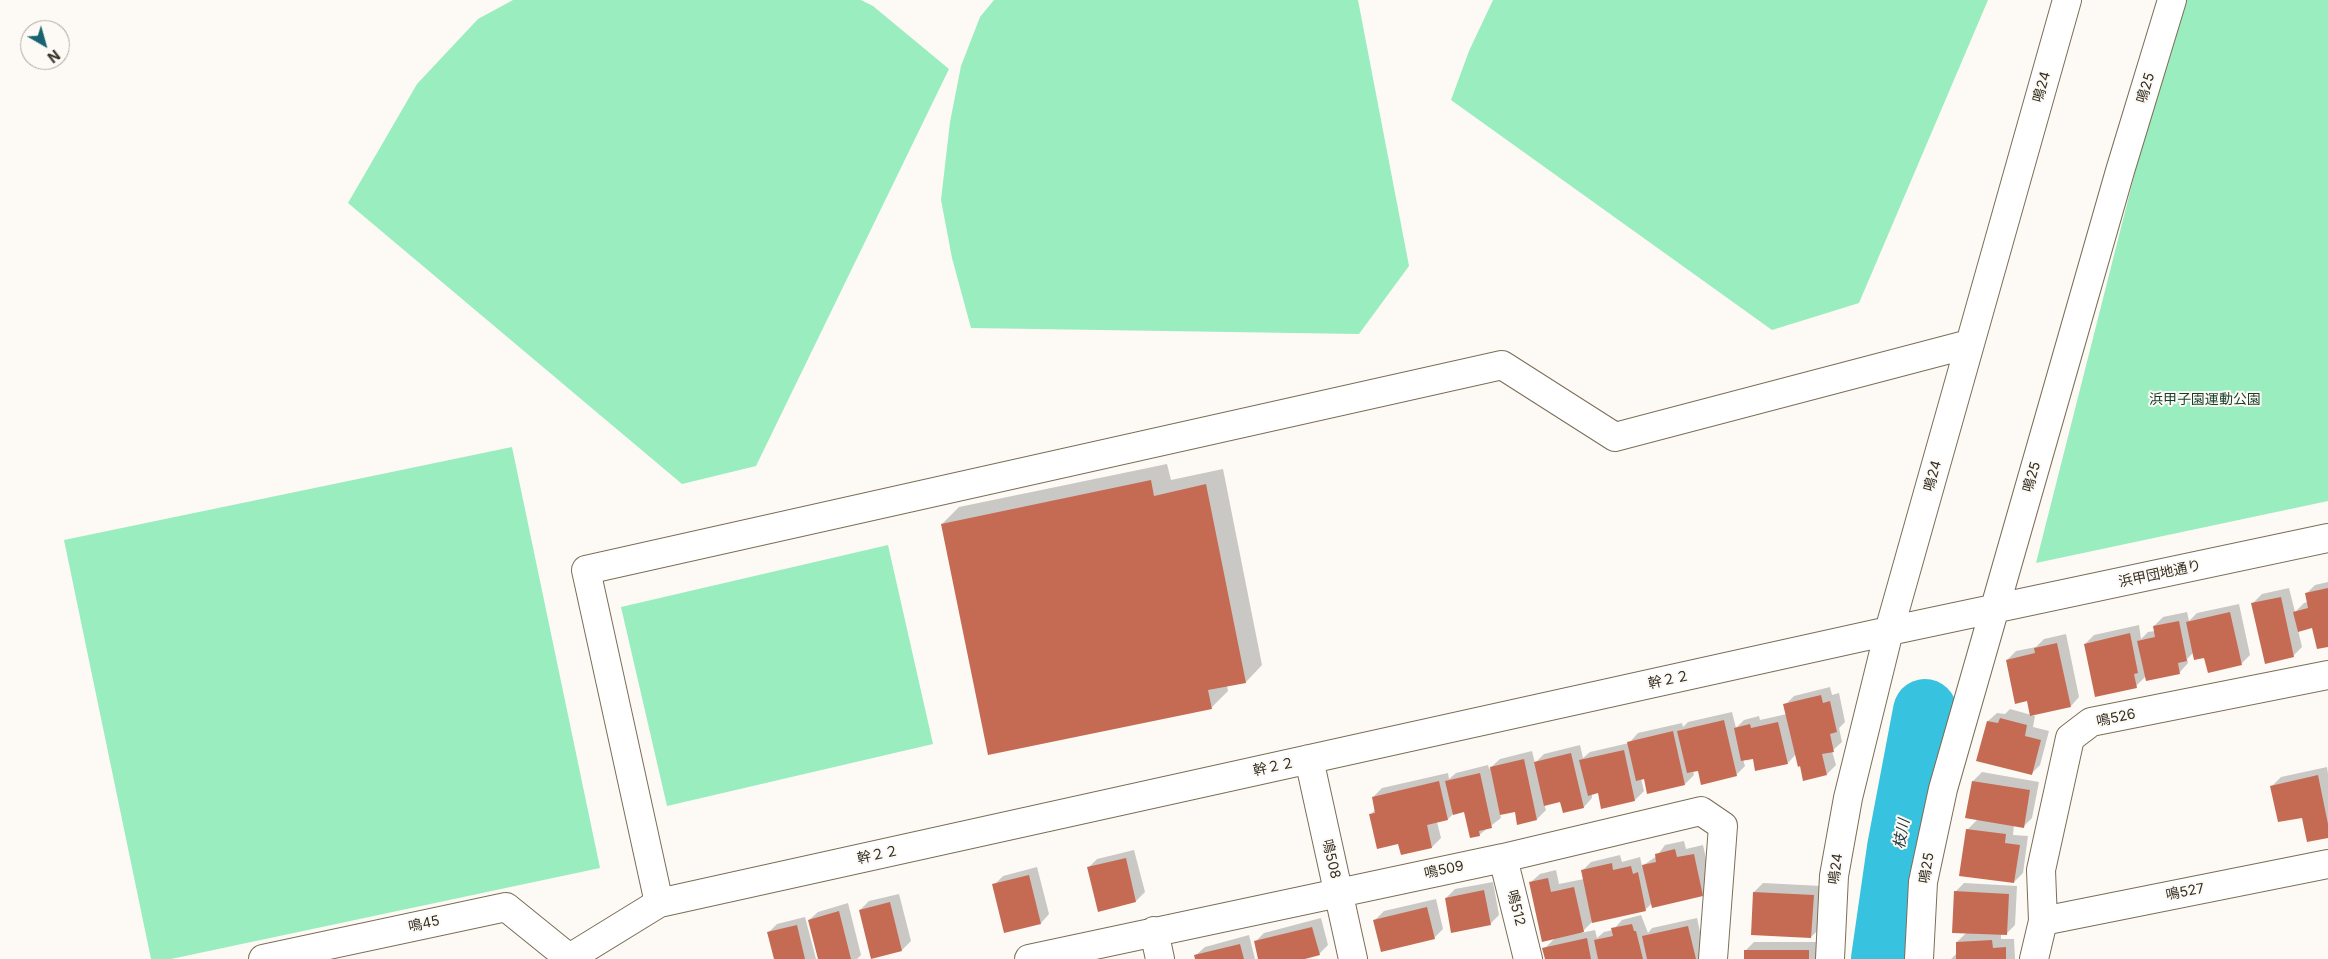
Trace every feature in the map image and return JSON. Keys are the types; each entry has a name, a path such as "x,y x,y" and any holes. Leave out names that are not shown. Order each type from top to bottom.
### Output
{"street":[{"name":"鳴24","path":"1830,959 1834,876 1848,798 1889,631 2067,0"},
{"name":"鳴25","path":"1919,959 1923,882 1942,789 2172,0"},
{"path":"659,903 586,570 1502,366 1615,436 1970,344"},
{"name":"浜甲団地通り","path":"1993,610 2328,538"},
{"name":"幹２２","path":"568,959 659,903 1889,631 1993,610"},
{"name":"鳴526","path":"2034,959 2043,921 2041,870 2070,738 2091,722 2328,675"},
{"name":"鳴508","path":"1309,759 1354,959"},
{"name":"鳴509","path":"1029,959 1503,858 1702,811 1723,826 1713,959"},
{"name":"鳴512","path":"1503,858 1528,959"},
{"name":"鳴527","path":"2043,921 2328,864"},
{"name":"鳴45","path":"263,959 506,907 568,959"},
{"path":"1154,931 1160,959"}],"green space":[{"path":"513,0 861,0 873,6 949,69 756,466 682,484 348,203 417,84 478,19"},
{"path":"994,0 1358,0 1409,266 1359,334 971,328 952,258 941,200 950,122 961,66 980,17"},
{"path":"1493,0 1988,0 1859,303 1772,330 1451,100 1469,51"},
{"name":"浜甲子園運動公園","path":"2187,0 2328,0 2328,501 2036,563 2148,121"},
{"path":"512,447 600,868 171,959 151,959 64,540"},
{"path":"888,545 933,744 667,806 621,607"}],"building":[{"path":"1151,480 1154,496 1206,484 1246,683 1208,690 1212,709 988,755 941,524"},
{"path":"2328,588 2328,647 2317,649 2312,628 2298,632 2293,612 2308,608 2305,593"},
{"path":"2281,597 2294,657 2265,664 2251,603"},
{"path":"2230,612 2242,665 2208,673 2204,658 2194,660 2186,622"},
{"path":"2179,621 2187,661 2178,663 2180,674 2146,681 2137,641 2155,637 2153,626"},
{"path":"2130,633 2138,673 2134,674 2137,688 2095,697 2084,644"},
{"path":"2057,643 2071,707 2030,716 2027,701 2015,704 2006,660 2035,653 2034,648"},
{"path":"1821,695 1823,703 1830,701 1837,732 1830,734 1834,752 1822,754 1827,775 1803,781 1783,704"},
{"path":"2000,718 2027,725 2025,736 2041,740 2032,775 1976,761 1987,721 1998,723"},
{"path":"1724,720 1737,776 1701,785 1698,771 1687,773 1677,731"},
{"path":"1778,722 1788,764 1755,771 1753,759 1741,761 1734,728 1750,724 1751,728"},
{"path":"1673,731 1685,785 1647,794 1644,779 1636,781 1627,742"},
{"path":"1624,750 1635,801 1601,809 1598,793 1588,796 1579,760"},
{"path":"1571,753 1584,808 1563,813 1560,802 1544,806 1534,762"},
{"path":"1524,759 1537,820 1517,825 1515,812 1500,815 1490,767"},
{"path":"1480,773 1492,828 1479,831 1480,836 1470,838 1464,812 1453,815 1445,781"},
{"path":"2318,775 2328,824 2328,838 2307,842 2302,818 2278,822 2270,786"},
{"path":"1439,781 1448,820 1427,825 1432,848 1401,855 1398,844 1377,849 1369,814 1375,813 1372,797"},
{"path":"1972,781 2030,790 2024,828 1965,818"},
{"path":"1966,829 2006,834 2005,843 2020,845 2014,883 1959,876"},
{"path":"1675,849 1677,857 1694,854 1703,896 1652,908 1642,865 1656,862 1655,854"},
{"path":"1126,858 1136,902 1098,912 1087,867"},
{"path":"1612,863 1613,870 1631,866 1633,874 1638,872 1646,911 1592,923 1581,870"},
{"path":"1029,875 1041,924 1004,933 992,884"},
{"path":"1548,878 1551,892 1574,887 1584,932 1542,942 1529,882"},
{"path":"1484,890 1491,925 1451,933 1445,898"},
{"path":"1954,891 2009,894 2007,935 1952,933"},
{"path":"1753,892 1814,895 1811,938 1751,935"},
{"path":"890,902 902,951 871,959 859,910"},
{"path":"1427,907 1435,939 1381,952 1373,920"},
{"path":"839,911 851,959 818,959 808,920"},
{"path":"1632,924 1634,931 1636,931 1643,959 1598,959 1594,940 1613,936 1611,928"},
{"path":"797,925 805,959 774,959 767,932"},
{"path":"1688,926 1696,959 1647,959 1642,936"},
{"path":"1312,927 1320,955 1305,959 1258,959 1254,941"},
{"path":"1587,938 1591,959 1545,959 1542,948"},
{"path":"1992,940 1993,948 2006,947 2006,959 1956,959 1956,942"},
{"path":"1240,944 1244,959 1195,959 1194,955"},
{"path":"1744,950 1809,950 1809,959 1744,959"}],"waterway":[{"name":"枝川","path":"1883,959 1899,848 1925,711"}]}
